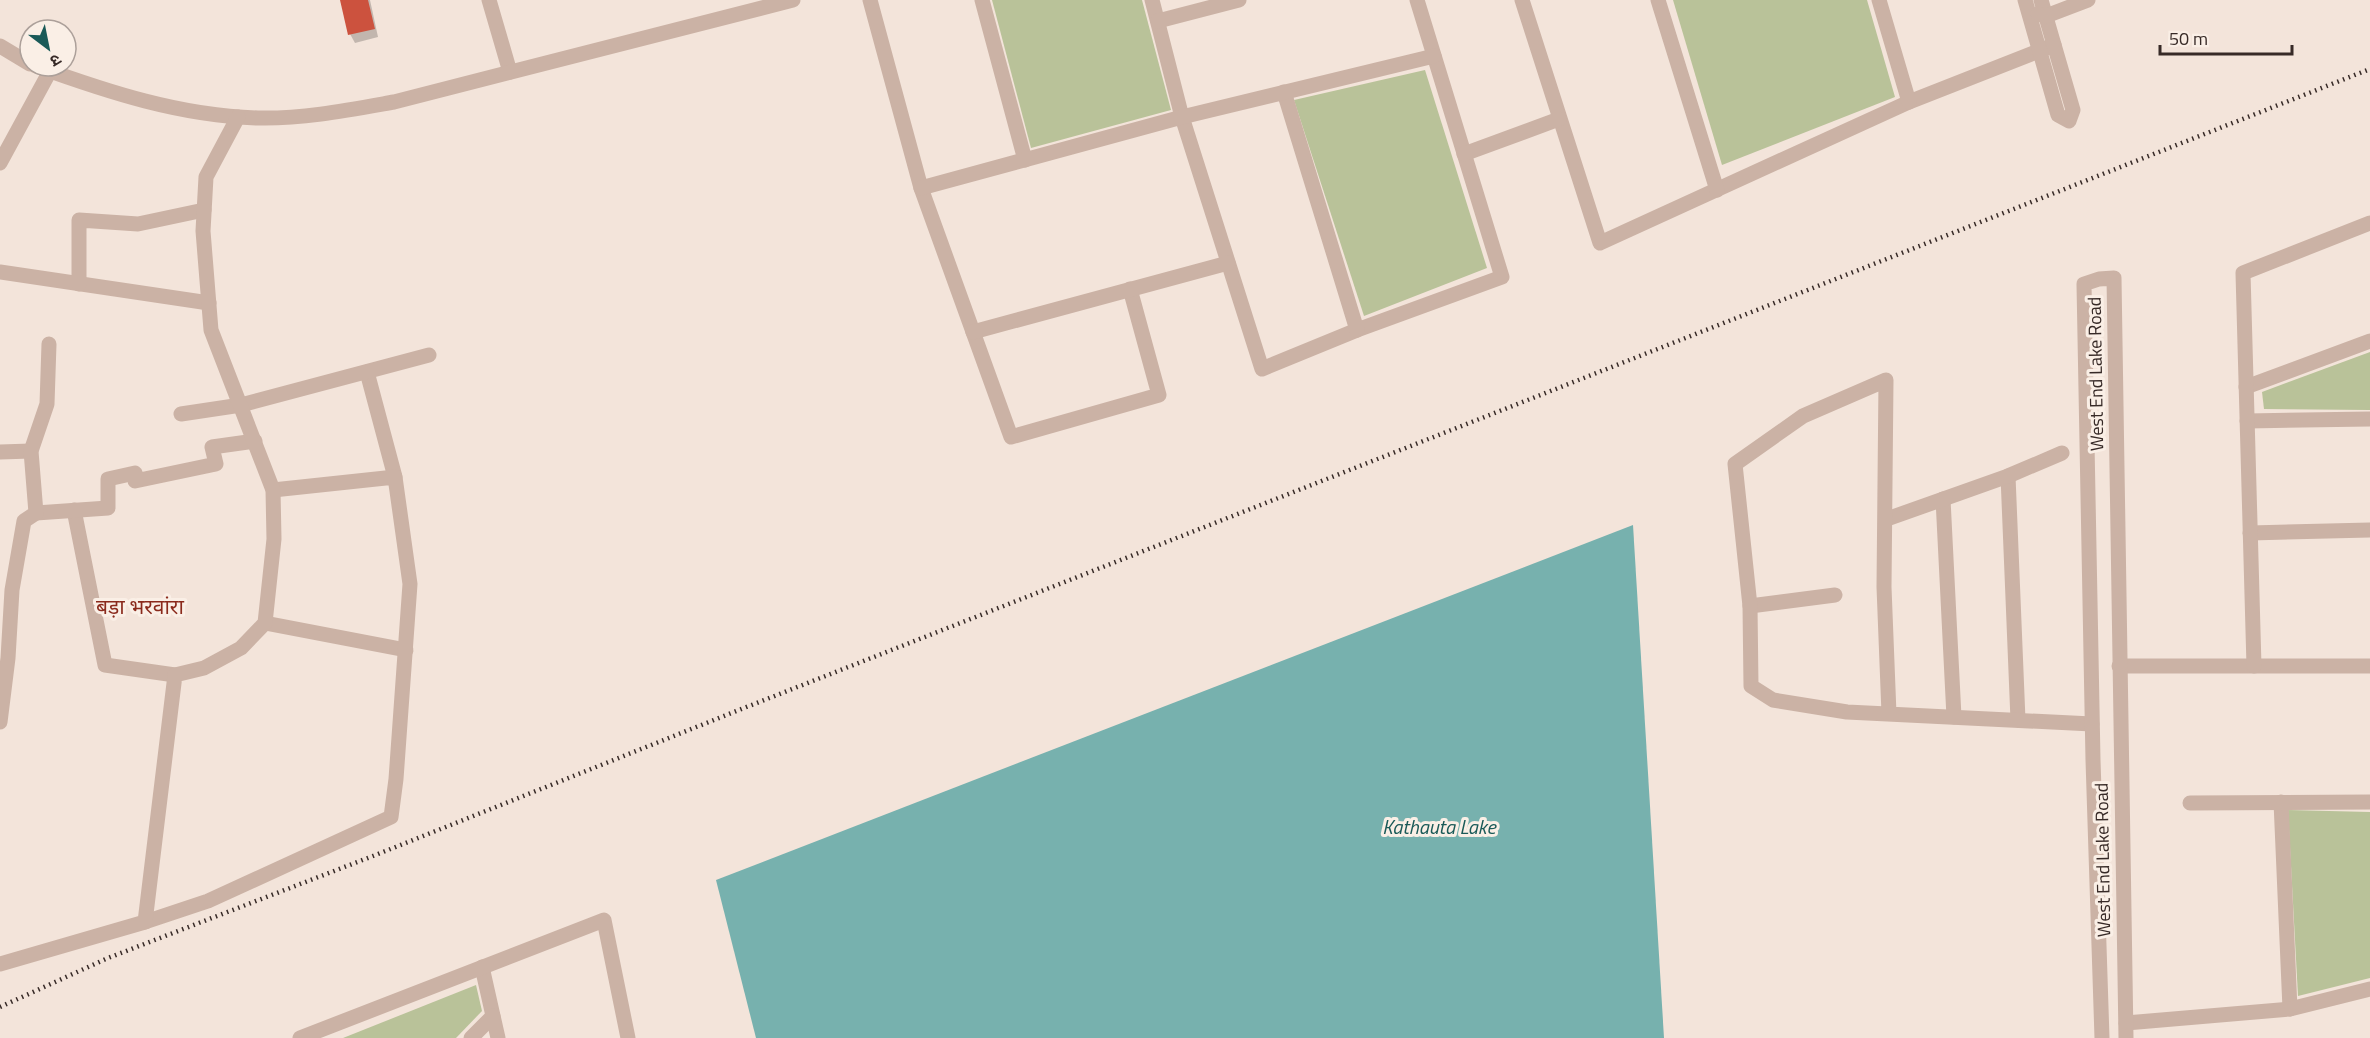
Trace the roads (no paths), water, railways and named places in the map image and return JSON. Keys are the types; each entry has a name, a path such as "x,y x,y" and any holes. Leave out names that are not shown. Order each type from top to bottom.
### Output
{"street":[{"path":"489,0 510,72"},
{"path":"70,78 111,93 205,114 259,118 337,112 394,102 510,72 746,6 793,0"},
{"path":"870,0 921,188 1011,437 1159,396 1130,290"},
{"path":"982,0 1025,160"},
{"path":"1152,0 1182,117 1262,369 1358,330 1502,277 1417,0"},
{"path":"1158,21 1239,0"},
{"path":"1522,0 1600,243 1909,102 2047,47"},
{"path":"1658,0 1717,190"},
{"path":"1879,0 1909,102"},
{"path":"2027,6 2041,0 2046,16 2047,47"},
{"path":"2027,6 2046,16 2088,0"},
{"path":"2027,6 2047,47"},
{"path":"0,46 18,57"},
{"path":"921,188 1182,117 1434,56"},
{"path":"0,163 38,78"},
{"path":"1284,93 1358,330"},
{"path":"74,510 105,664 175,675 204,668 241,648 265,623 274,539 273,490 211,330 203,231 206,177 238,117"},
{"path":"1464,154 1560,119"},
{"path":"79,284 79,220 138,224 204,210"},
{"path":"2254,666 2243,273 2370,223"},
{"path":"973,332 1228,263"},
{"path":"0,272 209,303"},
{"name":"West End Lake Road","path":"2102,1038 2092,724 2084,284 2099,279 2114,278 2126,1030"},
{"path":"2246,387 2370,341"},
{"path":"36,513 31,452 47,404 49,344"},
{"path":"181,414 241,405 429,355"},
{"path":"0,964 145,922 208,901 391,817 396,779 410,584 395,477 367,372"},
{"path":"1889,714 1884,587 1886,380 1803,416 1735,464 1750,606 1751,686 1773,700 1847,712 2092,724"},
{"path":"2247,421 2370,419"},
{"path":"0,722 8,658 6,590 24,520 36,513 108,508 108,479 135,473 135,481 216,464 212,447 255,441"},
{"path":"0,452 31,452"},
{"path":"1887,519 2008,476 2062,453"},
{"path":"2008,476 2018,720"},
{"path":"273,490 395,477"},
{"path":"1943,499 1954,717"},
{"path":"2250,533 2370,530"},
{"path":"1750,606 1835,595"},
{"path":"265,623 406,651"},
{"path":"2119,666 2370,666"},
{"path":"145,922 175,675"},
{"path":"2281,802 2290,1009"},
{"path":"2190,803 2370,802"},
{"path":"300,1038 604,920 628,1038"},
{"path":"482,967 498,1038"},
{"path":"2126,1030 2290,1009 2370,989"},
{"path":"471,1038 493,1016"}],"water":[{"name":"Kathauta Lake","path":"1633,525 1664,1038 756,1038 716,880"}],"railway":[{"path":"0,1007 108,958 373,856 2370,69"}],"district":[{"name":"बड़ा भरवांरा","path":"140,607"}]}
